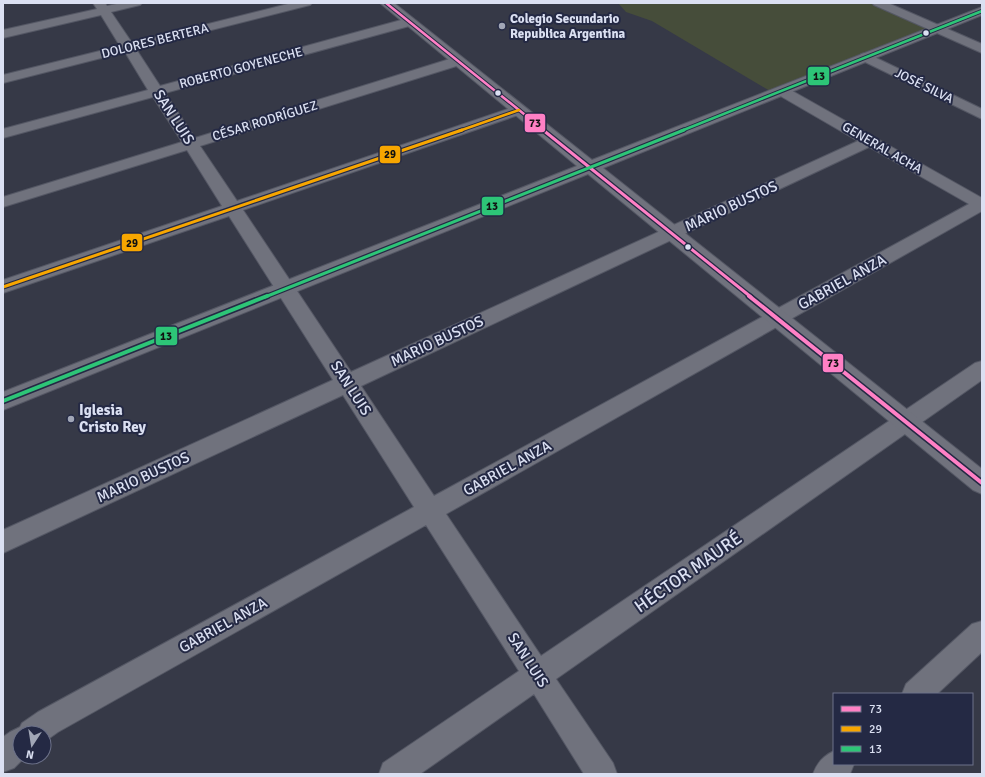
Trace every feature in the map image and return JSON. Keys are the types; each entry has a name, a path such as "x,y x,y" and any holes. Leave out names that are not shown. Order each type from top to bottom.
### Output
{"street":[{"path":"3,34 101,7 136,3"},
{"name":"DOLORES BERTERA","path":"3,79 306,3"},
{"path":"386,3 982,483"},
{"path":"878,3 982,49"},
{"name":"SAN LUIS","path":"101,7 602,774"},
{"path":"3,401 982,11"},
{"name":"ROBERTO GOYENECHE","path":"3,134 409,22"},
{"name":"JOSÉ SILVA","path":"866,57 982,115"},
{"name":"CÉSAR RODRÍGUEZ","path":"3,202 458,61"},
{"name":"GENERAL ACHA","path":"782,91 982,204"},
{"path":"3,287 518,110"},
{"name":"MARIO BUSTOS","path":"3,542 870,141"},
{"name":"GABRIEL ANZA","path":"44,725 982,204"},
{"name":"HÉCTOR MAURÉ","path":"394,774 982,369"},
{"path":"917,693 982,634"},
{"path":"3,757 12,749"},
{"path":"828,774 838,765"},
{"path":"3,766 4,774"}],"green space":[{"path":"618,3 876,3 933,28 770,91 652,21 626,12"}],"transit line":[{"name":"73","path":"386,3 982,483"},
{"name":"13","path":"3,401 982,11"},
{"name":"29","path":"3,287 519,110"}],"place":[{"name":"Colegio Secundario Republica Argentina","path":"502,26"},
{"name":"Iglesia Cristo Rey","path":"71,419"}]}
